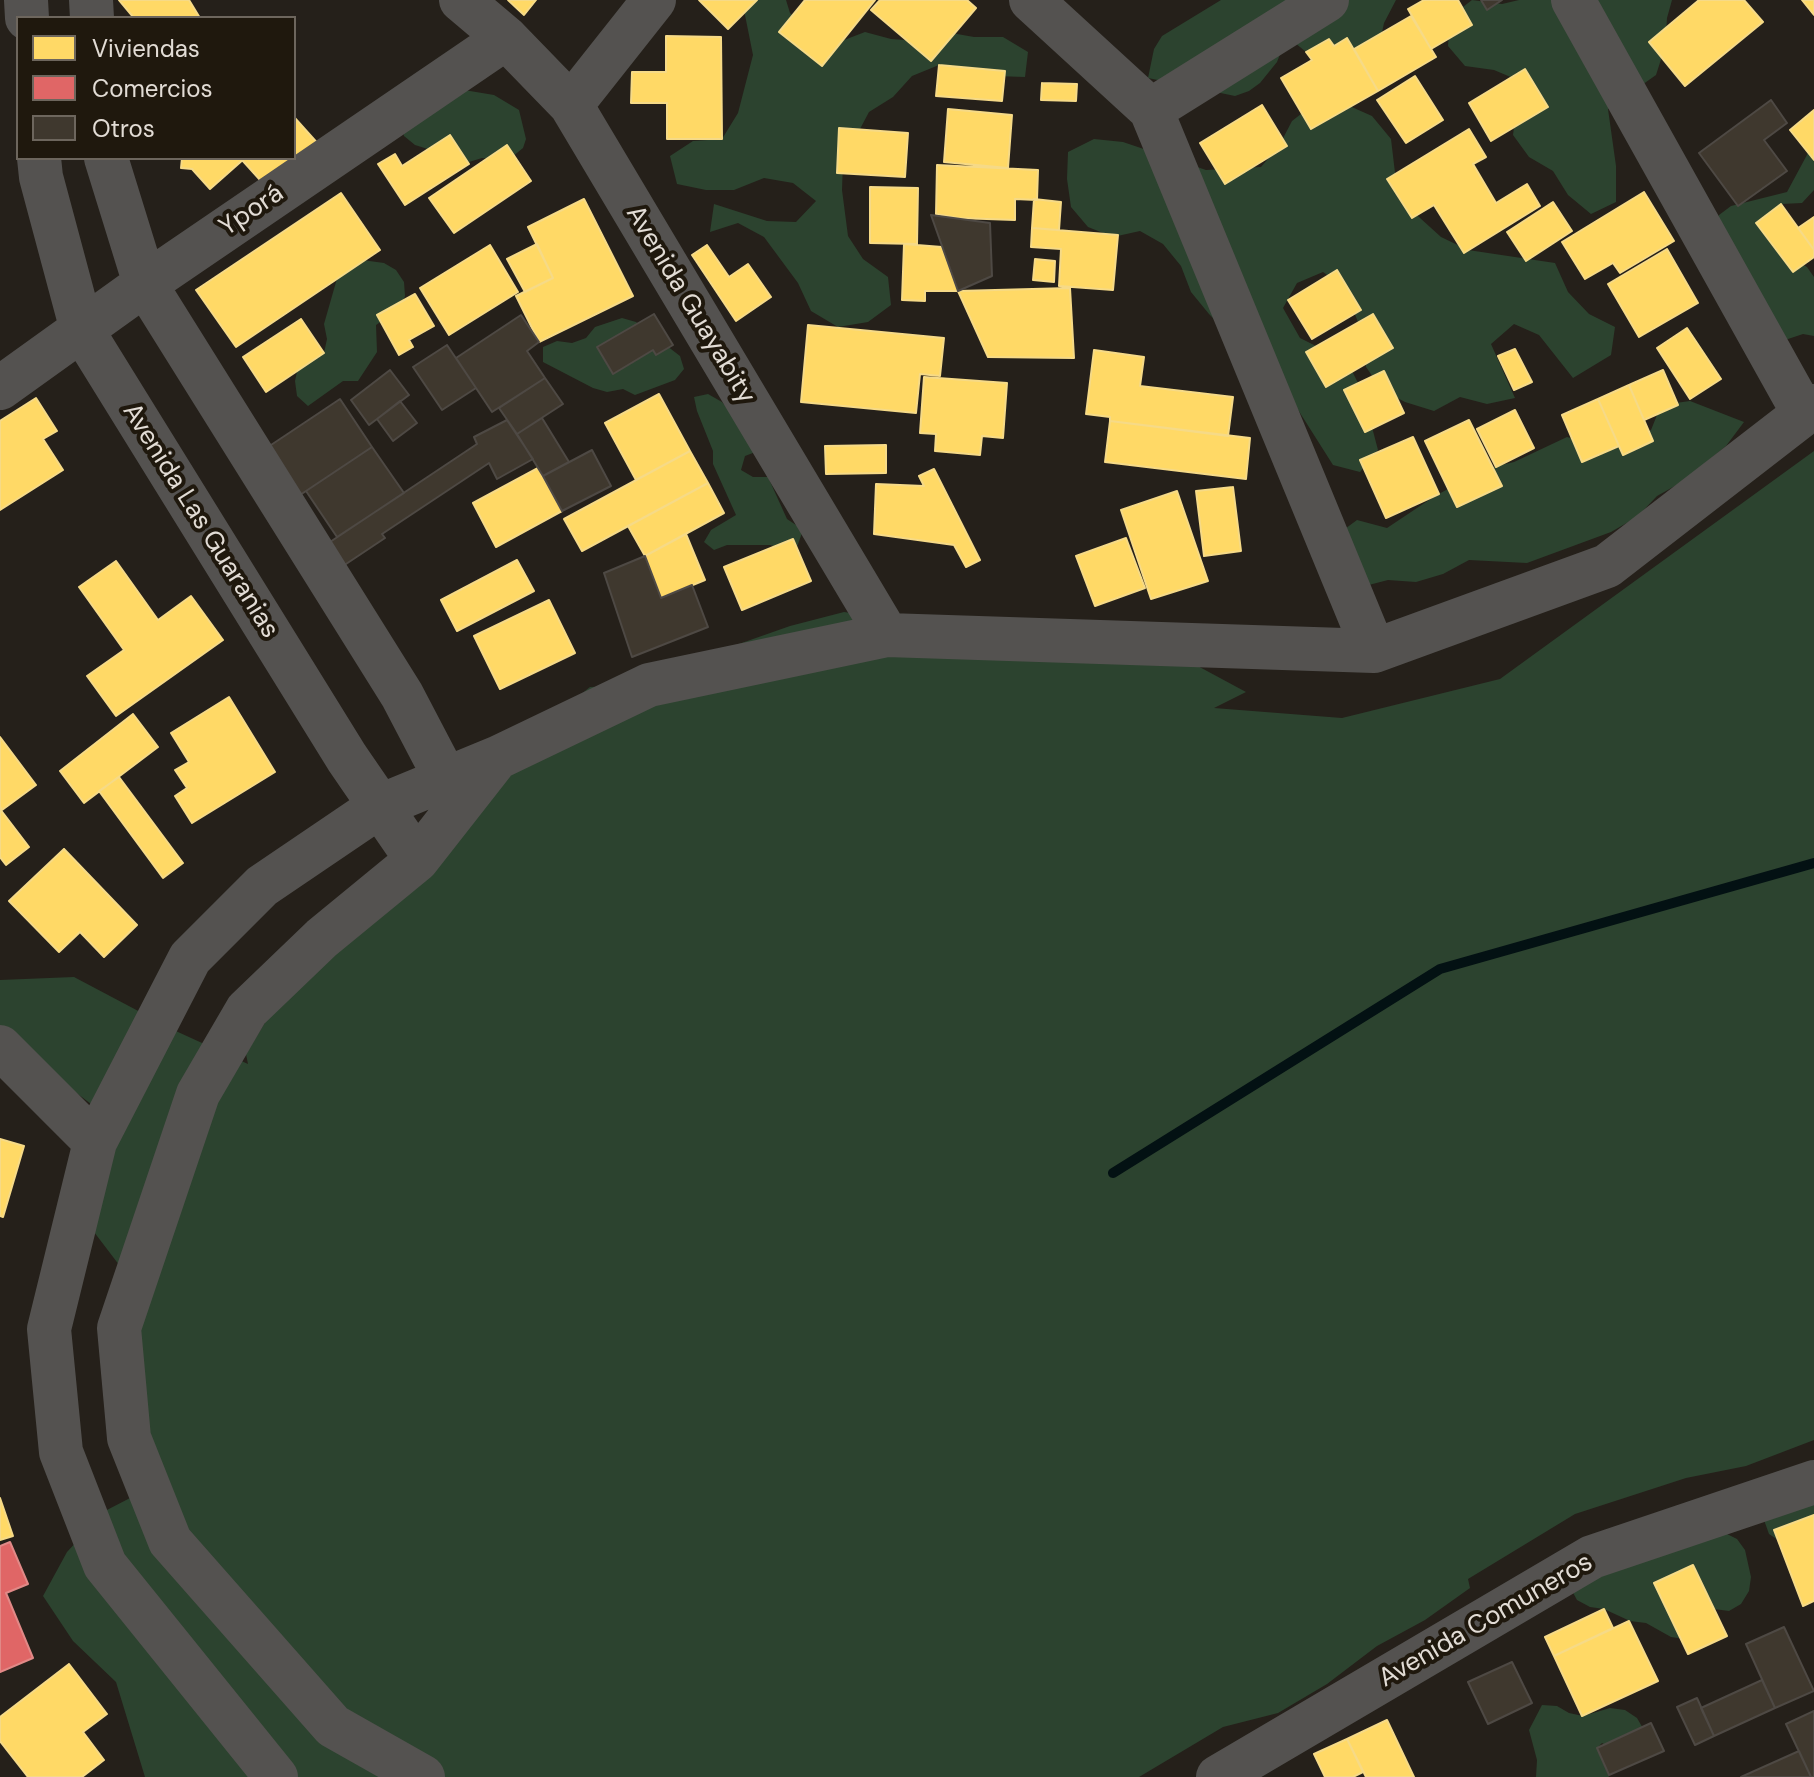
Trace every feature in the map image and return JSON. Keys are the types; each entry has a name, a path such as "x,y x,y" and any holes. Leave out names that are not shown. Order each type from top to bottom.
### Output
{"street":[{"name":"Avenida Guayabity","path":"461,0 506,38 571,105 887,635"},
{"path":"571,105 654,0"},
{"path":"1031,0 1151,110 1374,651"},
{"path":"1151,110 1327,0"},
{"path":"276,1777 105,1565 61,1452 49,1329 95,1142 190,958 262,886 380,806 453,791 499,757 649,685 887,635 1374,651 1607,566 1809,410 1573,0"},
{"name":"Yporá","path":"0,388 145,284 506,38"},
{"name":"Avenida Las Guaranias","path":"39,160 41,177 82,330 347,758 417,860"},
{"path":"107,160 145,284 402,695 453,791"},
{"path":"423,1777 333,1726 170,1541 129,1438 119,1328 198,1094 247,1010 322,938 417,860 453,791"},
{"path":"0,1047 95,1142"},
{"name":"Avenida Comuneros","path":"1218,1777 1592,1557 1814,1482"}],"green space":[{"path":"742,0 786,0 790,13 812,34 839,42 865,32 891,39 919,41 946,32 974,37 1003,37 1028,52 1025,77 995,76 939,65 912,76 893,97 869,112 843,161 842,190 848,236 863,259 888,277 891,305 868,322 838,327 811,311 798,283 764,237 738,223 710,232 714,204 767,221 796,222 816,201 793,183 764,178 734,190 706,190 677,184 670,156 693,141 722,139 738,113 753,55"},
{"path":"1221,0 1396,0 1384,23 1381,37 1364,61 1348,61 1319,51 1306,52 1294,42 1282,49 1277,62 1260,83 1235,96 1148,78 1154,49 1162,36"},
{"path":"1472,0 1502,4 1519,0 1672,0 1665,47 1656,75 1608,109 1616,166 1616,202 1591,214 1568,195 1553,171 1529,157 1513,135 1520,81 1494,70 1465,66 1448,46 1450,17"},
{"path":"464,90 494,95 519,110 526,139 523,148 512,157 498,160 482,158 469,162 415,145 404,136 401,122"},
{"path":"1315,103 1345,104 1372,116 1391,139 1398,198 1441,237 1468,250 1555,263 1568,292 1589,314 1615,327 1611,355 1573,378 1539,335 1514,324 1491,344 1515,398 1487,404 1460,397 1434,411 1405,402 1382,390 1366,367 1364,338 1345,288 1323,272 1297,283 1283,308 1300,338 1350,367 1363,393 1378,450 1360,472 1333,465 1288,394 1209,314 1191,292 1181,266 1163,244 1140,231 1113,237 1088,227 1071,207 1067,179 1068,152 1094,139 1123,142 1206,170 1261,167 1279,146 1292,121"},
{"path":"1808,153 1814,154 1814,190 1802,203 1781,204 1780,222 1795,260 1807,267 1814,277 1814,336 1803,334 1776,343 1714,229 1719,215 1731,206 1787,192"},
{"path":"355,259 384,263 396,270 404,282 405,296 400,309 376,325 377,352 358,381 343,381 308,406 297,396 295,381 298,367 309,358 324,353 327,339 324,324 336,282 343,268"},
{"path":"622,318 636,322 680,356 684,369 675,380 635,395 623,389 607,392 543,362 543,347 557,341 572,343 586,338 595,327"},
{"path":"708,394 722,402 742,425 758,451 745,456 741,470 753,477 768,477 787,519 802,533 797,547 727,545 714,550 704,542 711,530 736,515 713,464 713,451 697,411 694,397"},
{"path":"1690,401 1744,422 1726,446 1682,482 1657,496 1637,517 1611,532 1527,563 1469,560 1443,574 1416,582 1388,580 1361,587 1334,537 1357,520 1387,528 1435,496 1485,469 1514,462 1567,437 1596,445 1625,441 1651,430 1661,405"},
{"path":"1814,451 1814,1440 1746,1466 1686,1478 1575,1514 1468,1579 1470,1588 1425,1620 1377,1646 1327,1684 1278,1713 1223,1727 1139,1777 145,1777 116,1682 73,1641 43,1596 67,1552 105,1511 157,1484 126,1274 94,1232 114,1121 67,1086 0,1056 0,980 74,977 178,1032 248,1064 246,1054 275,1006 546,722 590,687 649,685 736,645 844,612 1194,664 1246,692 1214,708 1342,718 1500,679"},
{"path":"1814,1484 1814,1543 1781,1542 1769,1534 1764,1520"},
{"path":"1725,1533 1737,1539 1745,1550 1751,1577 1749,1591 1741,1604 1729,1611 1714,1609 1685,1639 1671,1637 1646,1623 1630,1621 1604,1609 1590,1607 1577,1600 1570,1587"},
{"path":"1542,1705 1557,1706 1583,1716 1610,1708 1625,1710 1637,1718 1644,1730 1615,1751 1602,1743 1597,1748 1609,1777 1536,1777 1537,1760 1529,1730"}],"building: Viviendas":[{"path":"119,0 189,0 199,16 132,16"},
{"path":"508,0 536,0 524,15"},
{"path":"699,0 757,0 728,29"},
{"path":"805,0 875,0 822,66 779,32"},
{"path":"880,0 967,0 976,8 931,61 871,10"},
{"path":"1424,0 1458,0 1472,25 1431,49 1408,9"},
{"path":"1699,0 1744,0 1763,22 1685,86 1649,42"},
{"path":"1802,0 1814,0 1814,15"},
{"path":"1411,16 1436,57 1378,91 1354,49"},
{"path":"666,36 721,37 722,139 667,139 667,103 631,103 632,72 666,72"},
{"path":"1347,38 1378,91 1311,129 1281,78 1312,60 1306,52 1329,39 1334,46"},
{"path":"939,65 1005,71 1002,101 936,96"},
{"path":"1525,69 1548,107 1491,141 1469,103"},
{"path":"1415,76 1443,120 1406,143 1377,100"},
{"path":"1042,83 1077,84 1076,101 1041,100"},
{"path":"1262,105 1287,146 1225,184 1200,143"},
{"path":"948,109 1012,115 1008,168 944,162"},
{"path":"1814,110 1814,160 1790,130"},
{"path":"296,119 320,146 270,191 242,160 296,160"},
{"path":"839,128 908,133 905,177 837,173"},
{"path":"1469,129 1486,157 1473,164 1496,203 1527,184 1540,206 1464,253 1434,205 1412,218 1387,179"},
{"path":"450,135 469,164 405,205 378,164 395,154 402,166"},
{"path":"507,145 531,181 454,233 429,198"},
{"path":"182,160 243,160 210,189 192,169 181,168"},
{"path":"937,165 1038,170 1037,200 1015,199 1015,220 936,214"},
{"path":"870,187 918,188 917,244 870,243"},
{"path":"1644,192 1674,241 1620,273 1613,263 1585,279 1562,242"},
{"path":"341,193 380,250 236,347 196,290"},
{"path":"584,199 633,296 539,342 516,296 553,278 528,227"},
{"path":"1034,199 1061,202 1059,230 1032,228"},
{"path":"1553,202 1572,231 1526,261 1507,232"},
{"path":"1781,204 1814,250 1814,257 1793,272 1756,223"},
{"path":"1814,217 1814,250 1798,228"},
{"path":"1032,228 1118,235 1113,290 1059,286 1061,249 1031,247"},
{"path":"537,244 553,278 525,292 507,259"},
{"path":"904,244 942,247 958,291 925,291 925,301 902,300"},
{"path":"490,245 518,292 449,335 420,288"},
{"path":"707,245 729,277 748,264 771,297 736,321 692,255"},
{"path":"1667,249 1698,303 1639,337 1608,284"},
{"path":"1035,259 1055,261 1054,282 1033,280"},
{"path":"1337,270 1361,310 1312,339 1288,300"},
{"path":"1070,288 1074,358 988,357 958,291"},
{"path":"415,294 434,326 409,340 413,347 399,355 377,315"},
{"path":"1373,314 1393,348 1326,387 1306,352"},
{"path":"301,319 324,353 266,392 243,357"},
{"path":"808,325 944,338 940,376 920,374 916,413 801,402"},
{"path":"1687,328 1721,379 1690,399 1657,348"},
{"path":"1515,349 1532,382 1514,390 1498,356"},
{"path":"1094,350 1144,357 1140,386 1233,397 1228,436 1110,421 1110,417 1086,414"},
{"path":"1663,370 1678,405 1644,420 1629,385"},
{"path":"1384,371 1404,413 1365,432 1344,390"},
{"path":"924,377 1007,383 1003,438 982,436 980,455 935,451 936,434 920,433"},
{"path":"1629,385 1653,441 1623,455 1598,399"},
{"path":"659,394 690,451 636,480 605,423"},
{"path":"36,398 57,431 43,439 63,470 0,510 0,421"},
{"path":"1598,399 1619,446 1582,462 1562,415"},
{"path":"1515,410 1534,448 1496,467 1477,429"},
{"path":"1469,420 1502,486 1457,507 1425,441"},
{"path":"1110,421 1250,438 1246,479 1105,462"},
{"path":"1413,437 1439,494 1386,518 1360,460"},
{"path":"886,445 886,473 826,474 825,446"},
{"path":"690,451 708,483 582,551 564,519"},
{"path":"538,468 562,511 496,547 473,503"},
{"path":"934,469 980,560 966,567 954,545 874,534 876,484 924,486 919,476"},
{"path":"708,483 724,513 645,556 628,526"},
{"path":"1233,487 1241,551 1204,556 1196,491"},
{"path":"1177,491 1208,581 1151,599 1121,510"},
{"path":"686,534 705,580 661,598 645,556"},
{"path":"1126,538 1145,588 1095,606 1076,556"},
{"path":"793,539 811,581 742,610 724,567"},
{"path":"517,560 534,591 457,631 441,600"},
{"path":"116,561 158,620 191,596 223,640 116,716 87,676 124,650 79,587"},
{"path":"549,600 575,653 500,689 474,636"},
{"path":"229,697 275,772 192,823 175,796 187,788 175,770 189,762 171,733"},
{"path":"133,714 158,747 84,803 60,771"},
{"path":"0,737 36,785 2,810 0,807"},
{"path":"119,777 183,863 163,878 99,791"},
{"path":"0,809 29,847 6,865 0,857"},
{"path":"64,849 137,925 104,957 80,932 59,952 9,901"},
{"path":"0,1139 24,1146 3,1217 0,1216"},
{"path":"0,1498 13,1536 0,1540"},
{"path":"1814,1515 1814,1601 1803,1606 1774,1530"},
{"path":"1693,1565 1727,1636 1688,1654 1654,1583"},
{"path":"1604,1609 1613,1628 1554,1656 1545,1637"},
{"path":"1629,1621 1658,1681 1582,1716 1554,1656"},
{"path":"69,1664 107,1714 83,1732 104,1760 82,1777 28,1777 0,1741 0,1717"},
{"path":"1387,1720 1414,1777 1366,1777 1347,1739"},
{"path":"1347,1739 1363,1772 1353,1777 1325,1777 1314,1754"}],"building: Comercios":[{"path":"10,1542 28,1584 6,1593 33,1658 0,1672 0,1546"}],"building: Otros":[{"path":"1481,0 1502,0 1487,10"},
{"path":"1771,100 1787,123 1764,140 1787,171 1738,206 1699,153"},
{"path":"931,215 990,223 992,276 958,291"},
{"path":"654,314 673,345 656,355 653,350 613,374 597,347"},
{"path":"521,315 539,342 527,351 545,378 492,412 456,358"},
{"path":"447,345 476,388 442,410 413,367"},
{"path":"390,370 409,395 369,425 351,400"},
{"path":"545,378 563,404 517,434 499,408"},
{"path":"340,399 372,447 297,497 265,449"},
{"path":"400,401 417,423 393,441 377,419"},
{"path":"542,418 569,462 543,476 517,434"},
{"path":"507,420 533,459 497,479 489,463 382,534 385,538 343,566 327,544 477,444 474,437"},
{"path":"372,447 404,493 337,537 306,491"},
{"path":"592,450 611,486 562,511 543,476"},
{"path":"645,556 661,598 692,585 708,627 632,657 604,573"},
{"path":"1784,1627 1814,1691 1775,1708 1746,1644"},
{"path":"1512,1662 1532,1703 1488,1724 1468,1682"},
{"path":"1762,1680 1775,1708 1714,1736 1701,1708"},
{"path":"1697,1698 1714,1736 1695,1745 1677,1707"},
{"path":"1814,1711 1814,1777 1811,1777 1786,1724"},
{"path":"1651,1723 1664,1751 1609,1775 1597,1748"},
{"path":"1799,1751 1811,1777 1741,1777"}],"waterway":[{"path":"1113,1173 1440,969 1814,863"}]}
